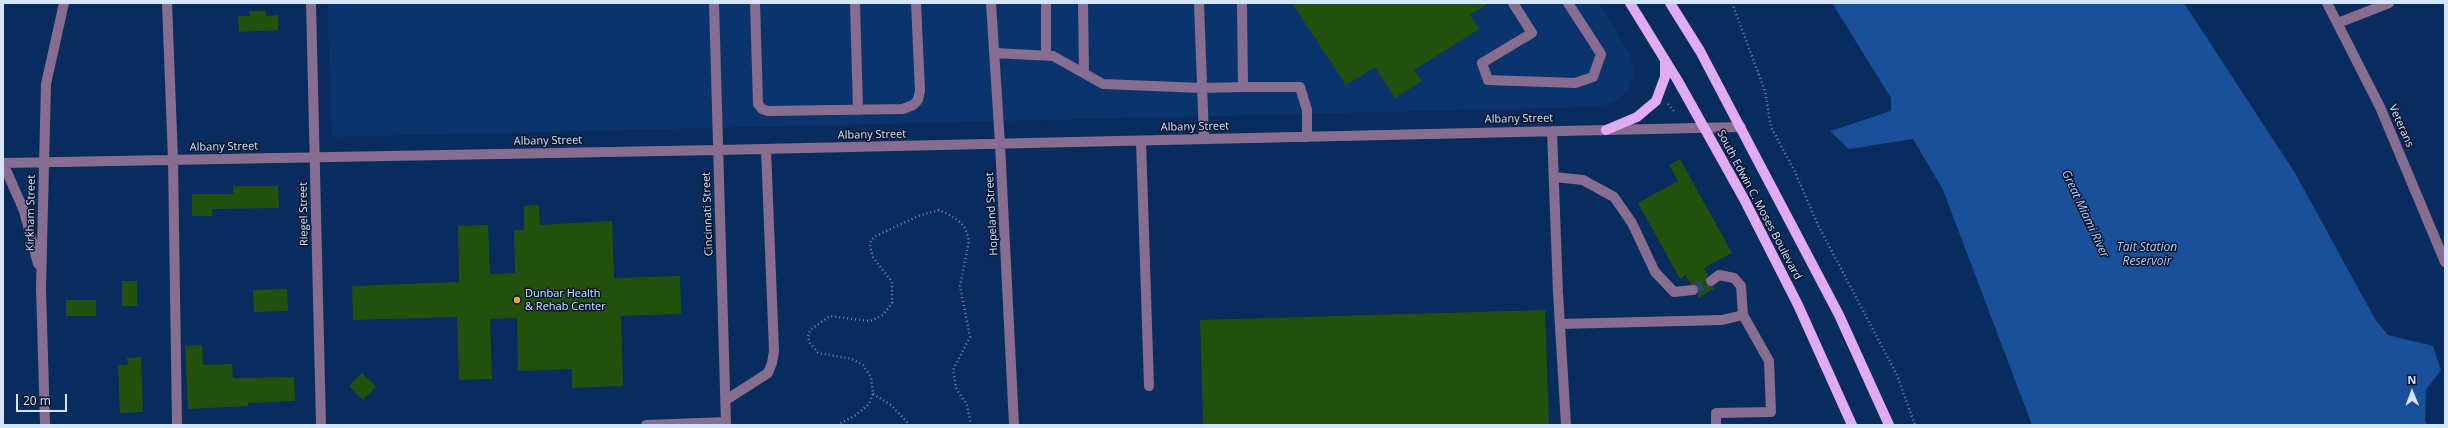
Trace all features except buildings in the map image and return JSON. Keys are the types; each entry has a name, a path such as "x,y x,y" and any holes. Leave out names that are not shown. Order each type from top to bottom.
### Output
{"main road":[{"name":"South Edwin C. Moses Boulevard","path":"1630,3 1665,60 1744,199 1798,305 1851,425"},
{"name":"South Edwin C. Moses Boulevard","path":"1670,3 1700,51 1840,315 1889,425"},
{"path":"1606,130 1637,117 1656,101 1665,77 1665,60"}],"street":[{"name":"Kirkham Street","path":"45,425 41,288 46,84 64,3"},
{"path":"167,3 173,160 177,425"},
{"name":"Riegel Street","path":"311,3 321,425"},
{"name":"Cincinnati Street","path":"714,3 726,424"},
{"path":"755,3 758,104 762,109 858,110 903,109 913,105 918,100 920,91 916,3"},
{"path":"855,3 858,110"},
{"name":"Hopeland Street","path":"990,3 1000,144 1014,425"},
{"path":"1046,3 1046,56"},
{"path":"1083,3 1084,73"},
{"path":"1200,3 1204,139"},
{"path":"1242,3 1243,88"},
{"path":"1514,3 1532,33 1482,63 1488,80 1575,83 1593,77 1601,54 1568,3"},
{"name":"Veterans","path":"2327,3 2383,114 2445,262"},
{"path":"2338,23 2389,3"},
{"path":"994,53 1053,56 1103,84 1202,88 1300,86 1307,110 1307,136"},
{"name":"Albany Street","path":"3,164 766,149 1552,130 1740,127"},
{"path":"1552,130 1560,324 1566,425"},
{"path":"1141,140 1150,386"},
{"path":"726,400 768,373 772,363 774,351 766,149"},
{"path":"3,164 27,220 41,288"},
{"path":"1554,177 1583,180 1614,197 1632,223 1656,272 1674,292 1693,290"},
{"path":"1711,281 1719,275 1734,278 1741,286 1743,315 1769,361 1771,412 1716,413 1716,425"},
{"path":"1560,324 1722,320 1743,315"},
{"path":"646,425 726,424"}],"path":[{"path":"1732,3 1765,91 1771,127 1794,170 1818,225 1897,375 1915,425"},
{"path":"1666,102 1674,111"},
{"path":"837,425 856,415 869,404 873,394 872,377 863,365 852,359 818,353 810,343 808,337 810,330 830,316 870,321 883,315 892,303 892,282 873,257 870,248 871,240 876,236 918,216 939,210 952,216 961,223 966,230 969,241 960,286 970,337 953,370 956,388 967,405 971,425"},
{"path":"873,394 891,405 910,425"}],"shaded area":[{"path":"327,3 1599,3 1630,54 1634,72 1628,91 1614,102 1596,107 332,137"}],"water":[{"name":"Tait Station Reservoir","path":"1832,3 2184,3 2295,173 2375,319 2388,335 2433,346 2441,370 2426,390 2425,420 2427,425 2032,425 1943,190 1913,139 1849,149 1830,131 1891,111 1891,98"}],"tunnel":[{"path":"1693,290 1711,281"}],"place":[{"name":"Dunbar Health & Rehab Center","path":"517,300"}],"water label":[{"name":"Great Miami River","path":"2085,214"}]}
